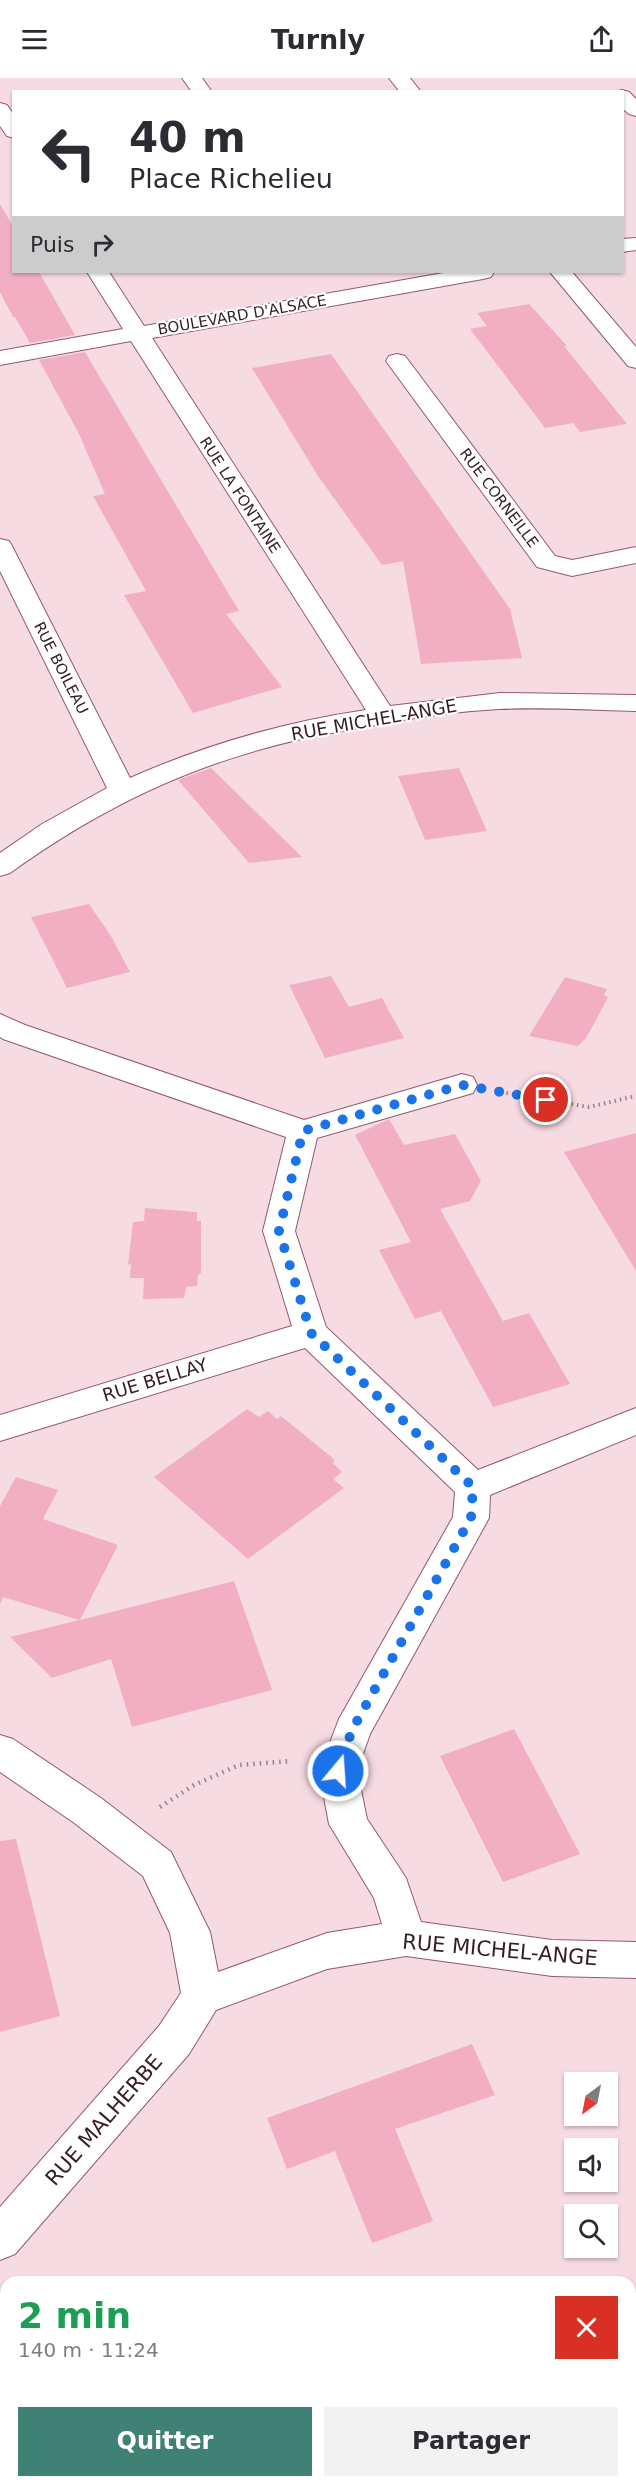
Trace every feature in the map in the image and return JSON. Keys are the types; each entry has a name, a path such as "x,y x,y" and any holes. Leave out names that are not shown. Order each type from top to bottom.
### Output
{"street":[{"path":"399,78 409,90"},
{"path":"624,98 636,111"},
{"path":"0,109 12,129"},
{"name":"RUE LA FONTAINE","path":"100,273 136,334 383,716"},
{"name":"BOULEVARD D'ALSACE","path":"0,358 136,334 345,287 474,273"},
{"path":"562,273 636,362"},
{"name":"RUE CORNEILLE","path":"397,361 546,562 572,568 636,555"},
{"name":"RUE BOILEAU","path":"0,546 122,790"},
{"name":"RUE MICHEL-ANGE","path":"0,867 20,851 122,790 224,752 323,725 484,702 636,704"},
{"path":"0,1024 14,1032 303,1131 462,1085"},
{"path":"303,1131 279,1231 311,1333 473,1487"},
{"name":"RUE BELLAY","path":"0,1428 311,1333"},
{"path":"473,1487 636,1421"},
{"path":"406,1938 392,1891 348,1824 338,1771 352,1730 471,1518 473,1487"},
{"path":"0,1750 120,1834 157,1864 190,1932 202,1996"},
{"name":"RUE MICHEL-ANGE","path":"202,1996 327,1951 406,1938 552,1958 636,1960"},
{"name":"RUE MALHERBE","path":"0,2240 174,2040 202,1996"}],"path":[{"path":"462,1085 589,1107 636,1096"},
{"path":"120,1834 194,1785 239,1765 342,1759"}],"building":[{"path":"0,204 12,225 12,273 40,273 75,335 30,343 0,292"},
{"path":"529,304 567,346 564,346 627,424 580,432 573,423 545,428 470,329 487,326 477,313"},
{"path":"85,352 239,611 226,614 282,687 193,713 124,595 146,591 93,496 105,494 79,434 39,360"},
{"path":"331,354 510,609 522,658 421,664 403,561 382,565 318,476 252,368"},
{"path":"211,768 302,857 249,863 178,780"},
{"path":"459,768 487,831 425,840 398,776"},
{"path":"89,904 111,936 130,972 67,988 31,917"},
{"path":"331,976 349,1007 382,998 404,1038 325,1058 289,985"},
{"path":"565,977 607,989 604,995 608,997 586,1038 578,1046 529,1036"},
{"path":"389,1119 404,1145 455,1134 481,1181 470,1201 440,1209 503,1321 529,1313 570,1384 493,1407 441,1311 415,1319 379,1250 411,1242 355,1135"},
{"path":"636,1133 636,1271 564,1152"},
{"path":"145,1208 197,1212 197,1221 201,1221 201,1273 198,1275 197,1286 186,1287 184,1298 143,1299 144,1278 130,1278 131,1264 128,1265 133,1222 144,1221"},
{"path":"247,1409 259,1417 268,1411 277,1419 281,1416 335,1460 333,1463 342,1472 333,1479 344,1488 248,1559 154,1477"},
{"path":"16,1477 58,1490 43,1519 118,1545 80,1620 234,1581 272,1690 132,1727 111,1659 52,1678 10,1637 79,1620 3,1597 0,1604 0,1506"},
{"path":"514,1729 580,1854 503,1882 440,1756"},
{"path":"16,1839 60,2016 0,2032 0,1841"},
{"path":"472,2044 495,2095 395,2129 433,2221 372,2243 335,2151 287,2169 267,2118"}],"route":[{"path":"338,1771 352,1730 471,1518 473,1487 311,1333 279,1231 303,1131 462,1085 546,1100"}]}
